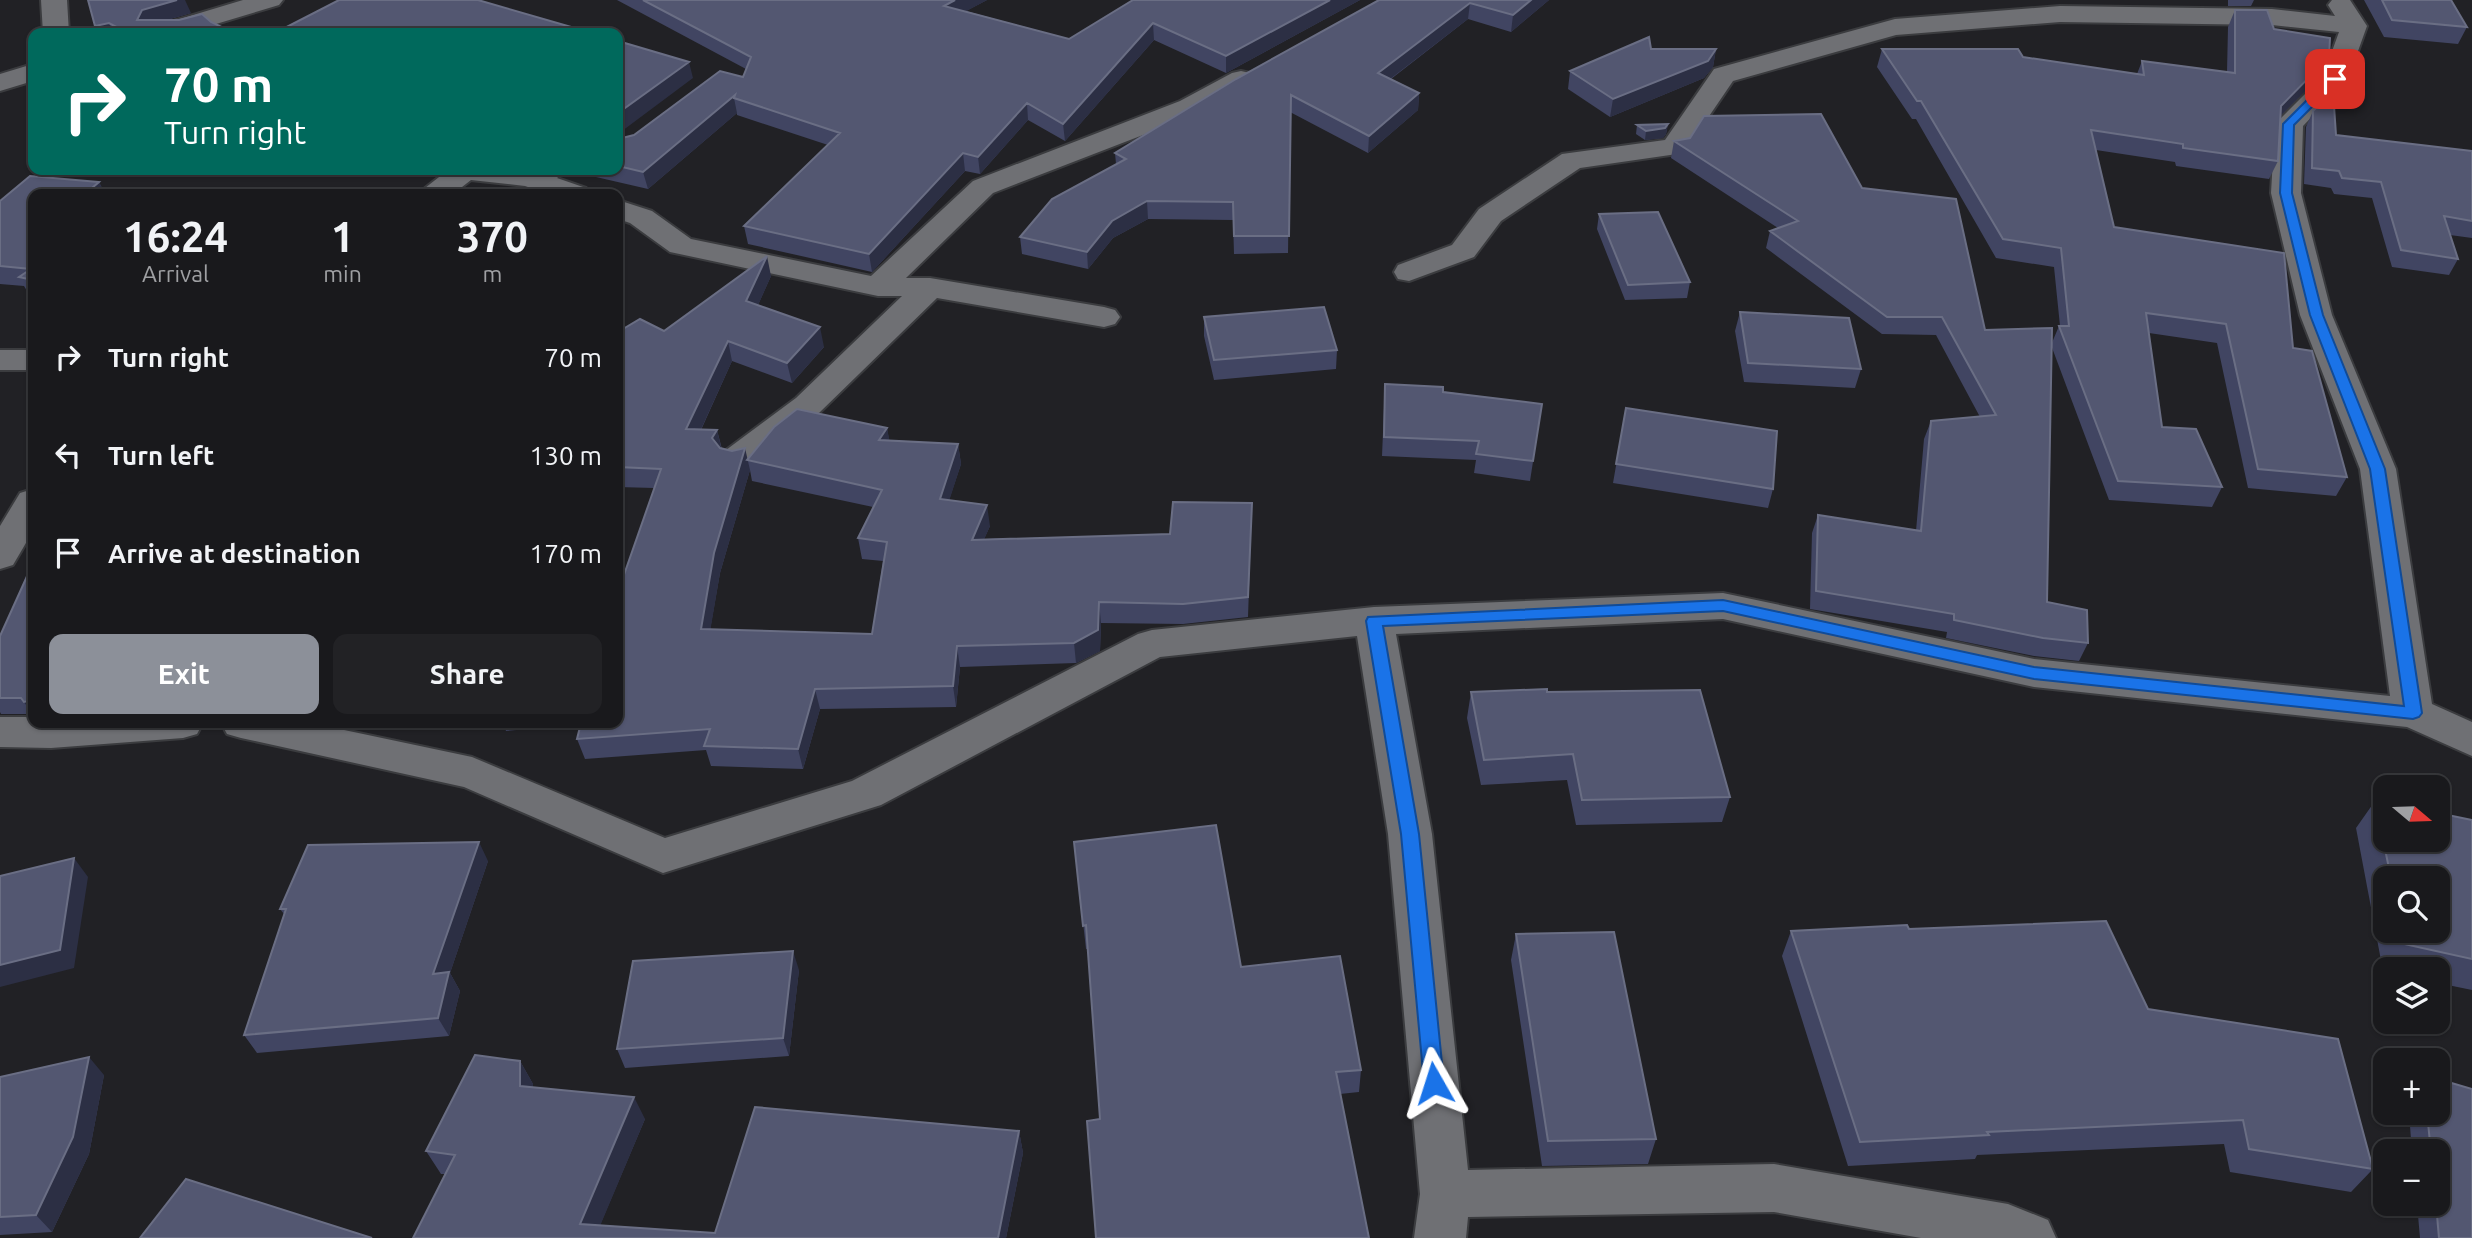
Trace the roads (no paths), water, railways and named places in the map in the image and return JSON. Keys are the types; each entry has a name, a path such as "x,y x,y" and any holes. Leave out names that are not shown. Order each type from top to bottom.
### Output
{"street":[{"path":"54,0 56,28"},
{"path":"176,28 270,0"},
{"path":"1409,272 1463,251 1490,215 1572,160 1674,147 1723,75 1895,27 2060,14 2272,17 2346,13 2335,79 2288,124 2286,193 2316,315 2378,469 2413,713"},
{"path":"878,286 983,187 1190,107 1263,67"},
{"path":"0,83 28,74"},
{"path":"441,189 456,175"},
{"path":"542,175 567,189"},
{"path":"623,211 641,217 681,246 878,286 930,287 1104,317"},
{"path":"738,458 808,405 930,287"},
{"path":"0,360 28,360"},
{"path":"0,556 28,508"},
{"path":"264,728 472,773 663,856 866,793 1152,644 1374,621 1723,606 2034,673 2413,713 2472,740"},
{"path":"1374,621 1410,834 1443,1216 1774,1188 2008,1229 2030,1238"},
{"path":"0,732 51,733 117,728"}]}
